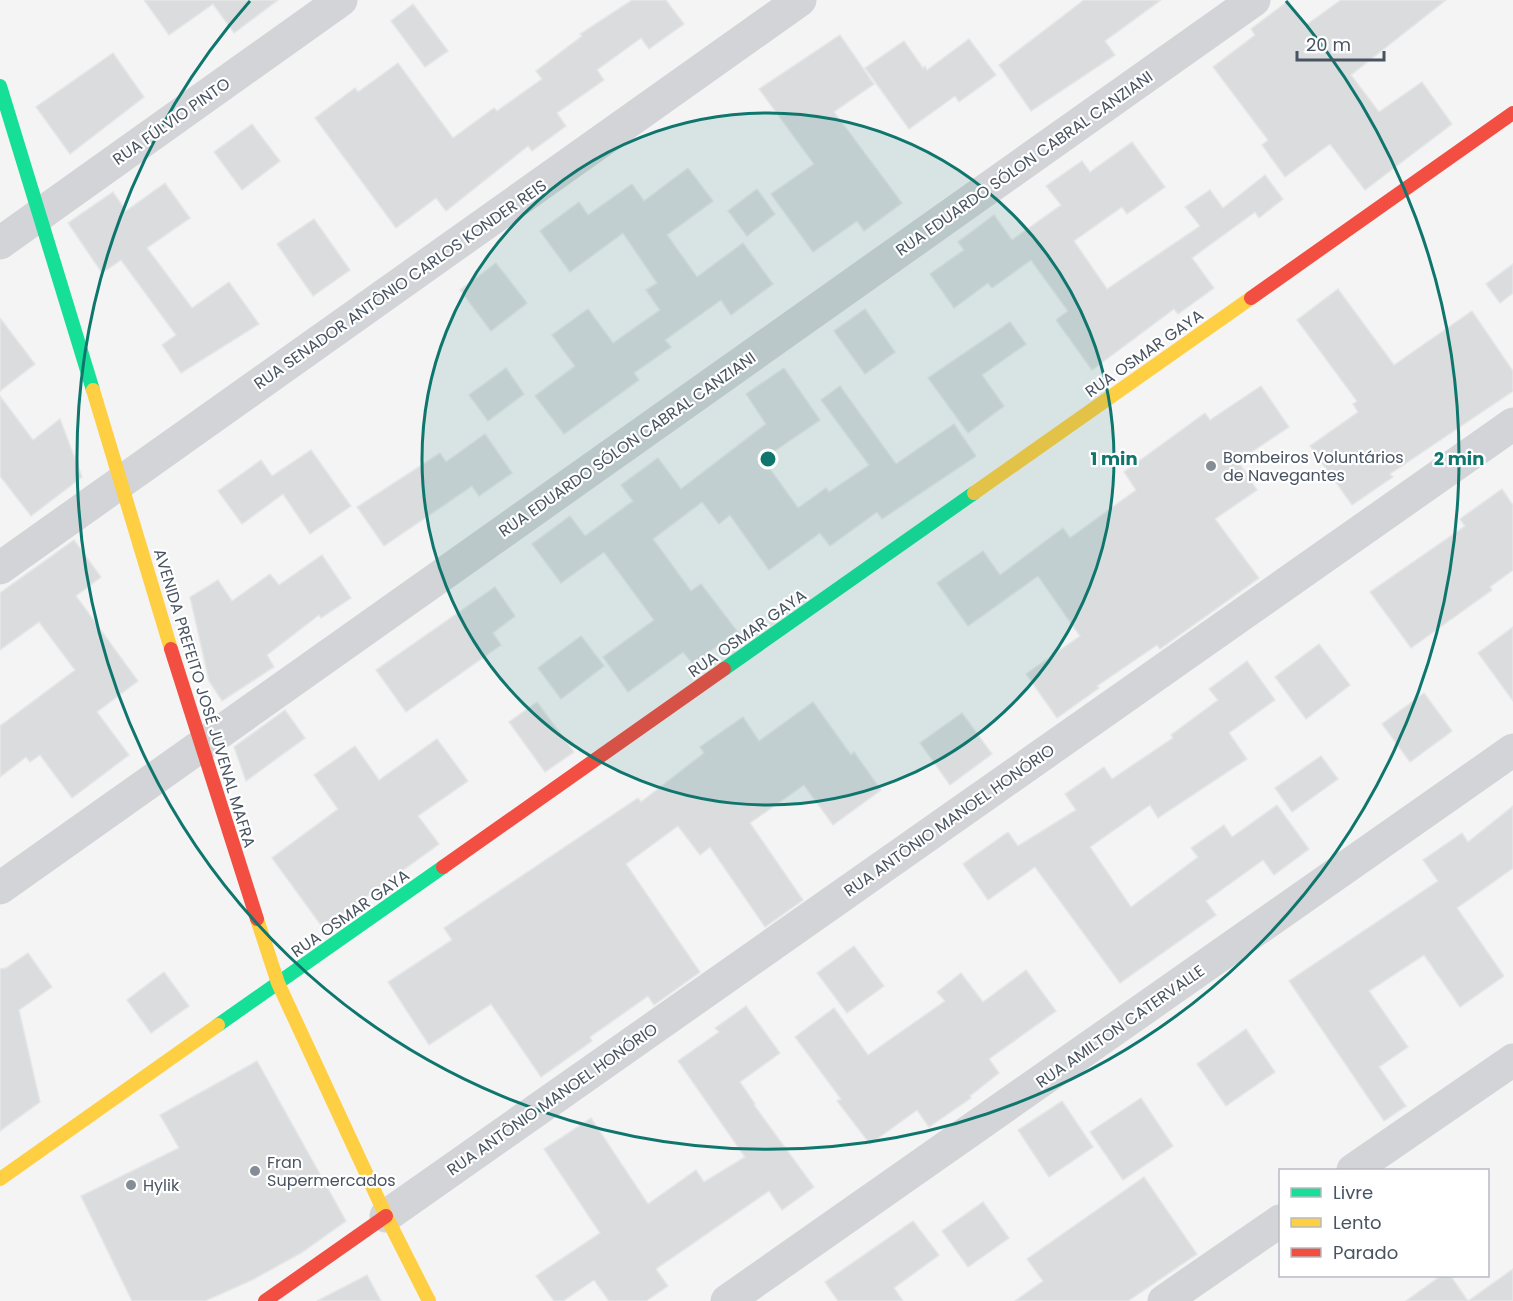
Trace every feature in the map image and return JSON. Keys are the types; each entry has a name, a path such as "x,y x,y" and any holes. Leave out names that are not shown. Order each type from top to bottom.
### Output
{"main road":[{"name":"AVENIDA PREFEITO JOSÉ JUVENAL MAFRA","path":"0,86 201,746 278,983 386,1216 429,1301"},
{"name":"RUA OSMAR GAYA","path":"0,1179 1513,113"},
{"path":"265,1301 386,1216"}],"street":[{"name":"RUA FÚLVIO PINTO","path":"0,243 341,0"},
{"name":"RUA SENADOR ANTÔNIO CARLOS KONDER REIS","path":"0,568 800,0"},
{"name":"RUA EDUARDO SÓLON CABRAL CANZIANI","path":"0,888 1254,0"},
{"name":"RUA ANTÔNIO MANOEL HONÓRIO","path":"386,1216 1513,424"},
{"name":"RUA AMILTON CATERVALLE","path":"727,1301 1513,750"},
{"path":"1354,1169 1513,1060"},
{"path":"1164,1301 1279,1222"}],"building":[{"path":"144,0 278,0 234,33 213,4 169,35"},
{"path":"632,0 666,0 684,24 649,49 641,38 597,70 604,80 557,113 566,126 532,151 528,146 446,211 436,198 396,228 315,118 355,88 358,92 398,63 453,138 494,108 497,111 542,79 536,71 582,36 580,34"},
{"path":"1084,0 1161,0 1105,41 1115,55 1031,111 999,65"},
{"path":"1341,0 1446,0 1351,75 1379,112 1422,82 1452,124 1365,190 1330,144 1285,177 1262,145 1268,140 1213,67 1255,35 1251,29 1288,1 1306,25"},
{"path":"413,4 448,51 425,67 391,21"},
{"path":"840,35 874,84 834,112 902,203 864,231 857,221 813,252 771,194 814,164 759,89"},
{"path":"969,39 996,75 959,102 955,96 909,129 865,68 904,41 923,68 925,66 927,70"},
{"path":"113,53 144,97 70,154 36,107"},
{"path":"252,124 280,161 242,190 214,152"},
{"path":"1132,142 1165,187 1127,214 1122,207 1074,241 1107,289 1200,226 1185,207 1210,190 1223,208 1265,175 1283,199 1259,218 1255,212 1192,258 1214,288 1178,314 1174,309 1092,370 1056,320 1068,311 1031,260 992,288 988,283 954,308 930,274 964,250 958,242 994,215 1012,240 1061,205 1046,186 1082,161 1090,172"},
{"path":"688,168 713,201 667,235 697,277 743,243 773,284 731,315 721,300 665,340 671,347 634,373 639,380 564,434 535,396 575,366 552,335 588,309 613,343 660,310 646,290 657,283 623,233 570,272 540,231 579,202 588,215 632,184 644,201"},
{"path":"165,183 190,218 147,248 192,308 229,282 259,324 181,373 162,345 176,335 121,260 102,273 68,223 113,192 126,211"},
{"path":"757,189 775,214 747,236 728,211"},
{"path":"314,219 350,270 313,296 277,244"},
{"path":"496,263 527,303 491,331 460,290"},
{"path":"1513,264 1513,293 1500,303 1486,284"},
{"path":"1338,289 1394,365 1472,311 1513,371 1513,391 1390,474 1393,477 1352,505 1310,446 1358,412 1353,404 1357,401 1297,320"},
{"path":"865,309 895,352 865,374 834,331"},
{"path":"0,318 35,364 0,391"},
{"path":"1010,322 1026,344 982,375 1004,406 968,433 928,378"},
{"path":"506,368 524,394 488,421 469,395"},
{"path":"784,368 820,420 763,459 798,508 826,488 829,492 869,465 821,400 840,386 896,464 954,424 976,456 882,519 877,512 830,546 820,533 769,570 730,515 719,524 702,502 653,539 691,591 701,584 737,631 693,664 683,652 628,692 603,657 654,620 604,552 561,583 532,544 570,516 585,536 633,501 621,485 658,458 681,489 766,424 746,394"},
{"path":"1261,386 1289,427 1238,461 1257,490 1215,519 1259,578 1160,649 1157,645 1097,686 1099,688 1057,718 1026,674 1080,636 1038,576 968,626 937,583 983,551 1000,575 1063,528 1070,538 1136,490 1124,472 1205,413 1210,420"},
{"path":"0,396 33,440 60,419 82,477 31,516 0,476"},
{"path":"485,434 512,473 479,496 472,486 384,546 357,507 440,453 446,462"},
{"path":"311,450 351,506 310,534 283,494 242,524 218,491 261,460 272,476"},
{"path":"1502,489 1513,505 1513,570 1490,587 1492,590 1411,648 1370,592 1465,526 1460,519"},
{"path":"74,540 101,577 76,596 138,681 97,712 129,755 72,798 40,755 30,762 26,757 0,777 0,726 75,670 39,622 0,650 0,593"},
{"path":"322,555 351,598 321,618 319,615 267,655 274,667 222,701 209,681 190,597 218,580 232,601 270,574 279,585"},
{"path":"495,587 515,616 493,633 501,645 406,712 376,670"},
{"path":"1513,627 1513,701 1478,653"},
{"path":"581,636 604,666 561,699 538,668"},
{"path":"1319,644 1350,685 1306,719 1275,677"},
{"path":"1247,661 1275,700 1229,733 1247,759 1158,818 1150,805 1090,847 1131,907 1198,857 1191,848 1224,825 1232,837 1277,805 1309,849 1274,875 1263,860 1206,901 1216,915 1120,983 1035,867 988,900 963,864 1008,832 1018,846 1076,810 1065,794 1104,767 1112,779 1173,738 1171,735 1218,700 1209,689"},
{"path":"1424,693 1452,731 1410,762 1382,724"},
{"path":"537,702 574,752 545,772 509,722"},
{"path":"813,702 851,755 854,752 881,790 833,825 804,785 750,823 803,900 765,927 710,847 700,855 678,826 626,864 700,972 654,1005 648,996 590,1037 592,1041 541,1077 491,1004 429,1045 388,982 452,940 444,928 638,798 641,802 704,753 700,747 743,717 759,741"},
{"path":"285,710 305,738 246,781 234,747"},
{"path":"962,713 992,754 950,785 920,743"},
{"path":"437,739 468,781 418,816 439,844 323,928 272,858 338,809 314,775 355,746 379,780"},
{"path":"1321,756 1338,779 1292,812 1275,788"},
{"path":"1513,806 1513,868 1457,908 1504,976 1460,1007 1424,955 1369,991 1408,1047 1379,1067 1406,1106 1384,1121 1289,981 1438,881 1423,860 1462,833 1468,842"},
{"path":"854,946 884,986 847,1013 817,973"},
{"path":"28,953 52,987 19,1010 40,1102 0,1131 0,969 6,968"},
{"path":"1026,970 1056,1011 989,1059 999,1073 970,1096 971,1098 929,1127 917,1110 870,1144 837,1101 841,1099 795,1037 834,1008 868,1055 945,1001 937,992 961,973 983,1002"},
{"path":"164,972 189,1006 151,1033 127,1000"},
{"path":"746,1006 780,1053 740,1082 754,1105 814,1187 782,1210 769,1191 656,1269 668,1286 646,1301 609,1301 594,1280 563,1301 554,1301 536,1276 600,1233 544,1149 591,1118 648,1204 696,1170 704,1182 745,1157 678,1061 719,1032 715,1028"},
{"path":"1246,1029 1275,1072 1226,1106 1197,1064"},
{"path":"257,1061 346,1221 301,1253 252,1280 205,1301 132,1301 81,1196 179,1148 160,1115"},
{"path":"1141,1098 1173,1146 1123,1180 1090,1132"},
{"path":"1062,1101 1093,1147 1049,1177 1018,1130"},
{"path":"1144,1177 1197,1254 1128,1301 1015,1301 1043,1281 1027,1259"},
{"path":"983,1202 1009,1238 968,1267 942,1231"},
{"path":"913,1221 939,1255 894,1288 903,1301 838,1301 825,1282"},
{"path":"1513,1269 1513,1301 1468,1301"},
{"path":"367,1275 381,1301 317,1301"},
{"path":"1439,1277 1451,1277 1468,1301 1406,1301"}],"traffic: fast":[{"path":"0,86 93,390"},
{"path":"724,669 974,493"},
{"path":"218,1025 443,867"}],"traffic: slow":[{"path":"974,493 1251,298"},
{"path":"93,390 171,649"},
{"path":"257,919 278,983 386,1216 429,1301"},
{"path":"0,1179 218,1025"}],"traffic: jam":[{"path":"1251,298 1513,113"},
{"path":"171,649 257,919"},
{"path":"443,867 724,669"},
{"path":"265,1301 386,1216"}],"place":[{"name":"Bombeiros Voluntários de Navegantes","path":"1211,466"},
{"name":"Fran Supermercados","path":"255,1171"},
{"name":"Hylik","path":"131,1185"}]}
